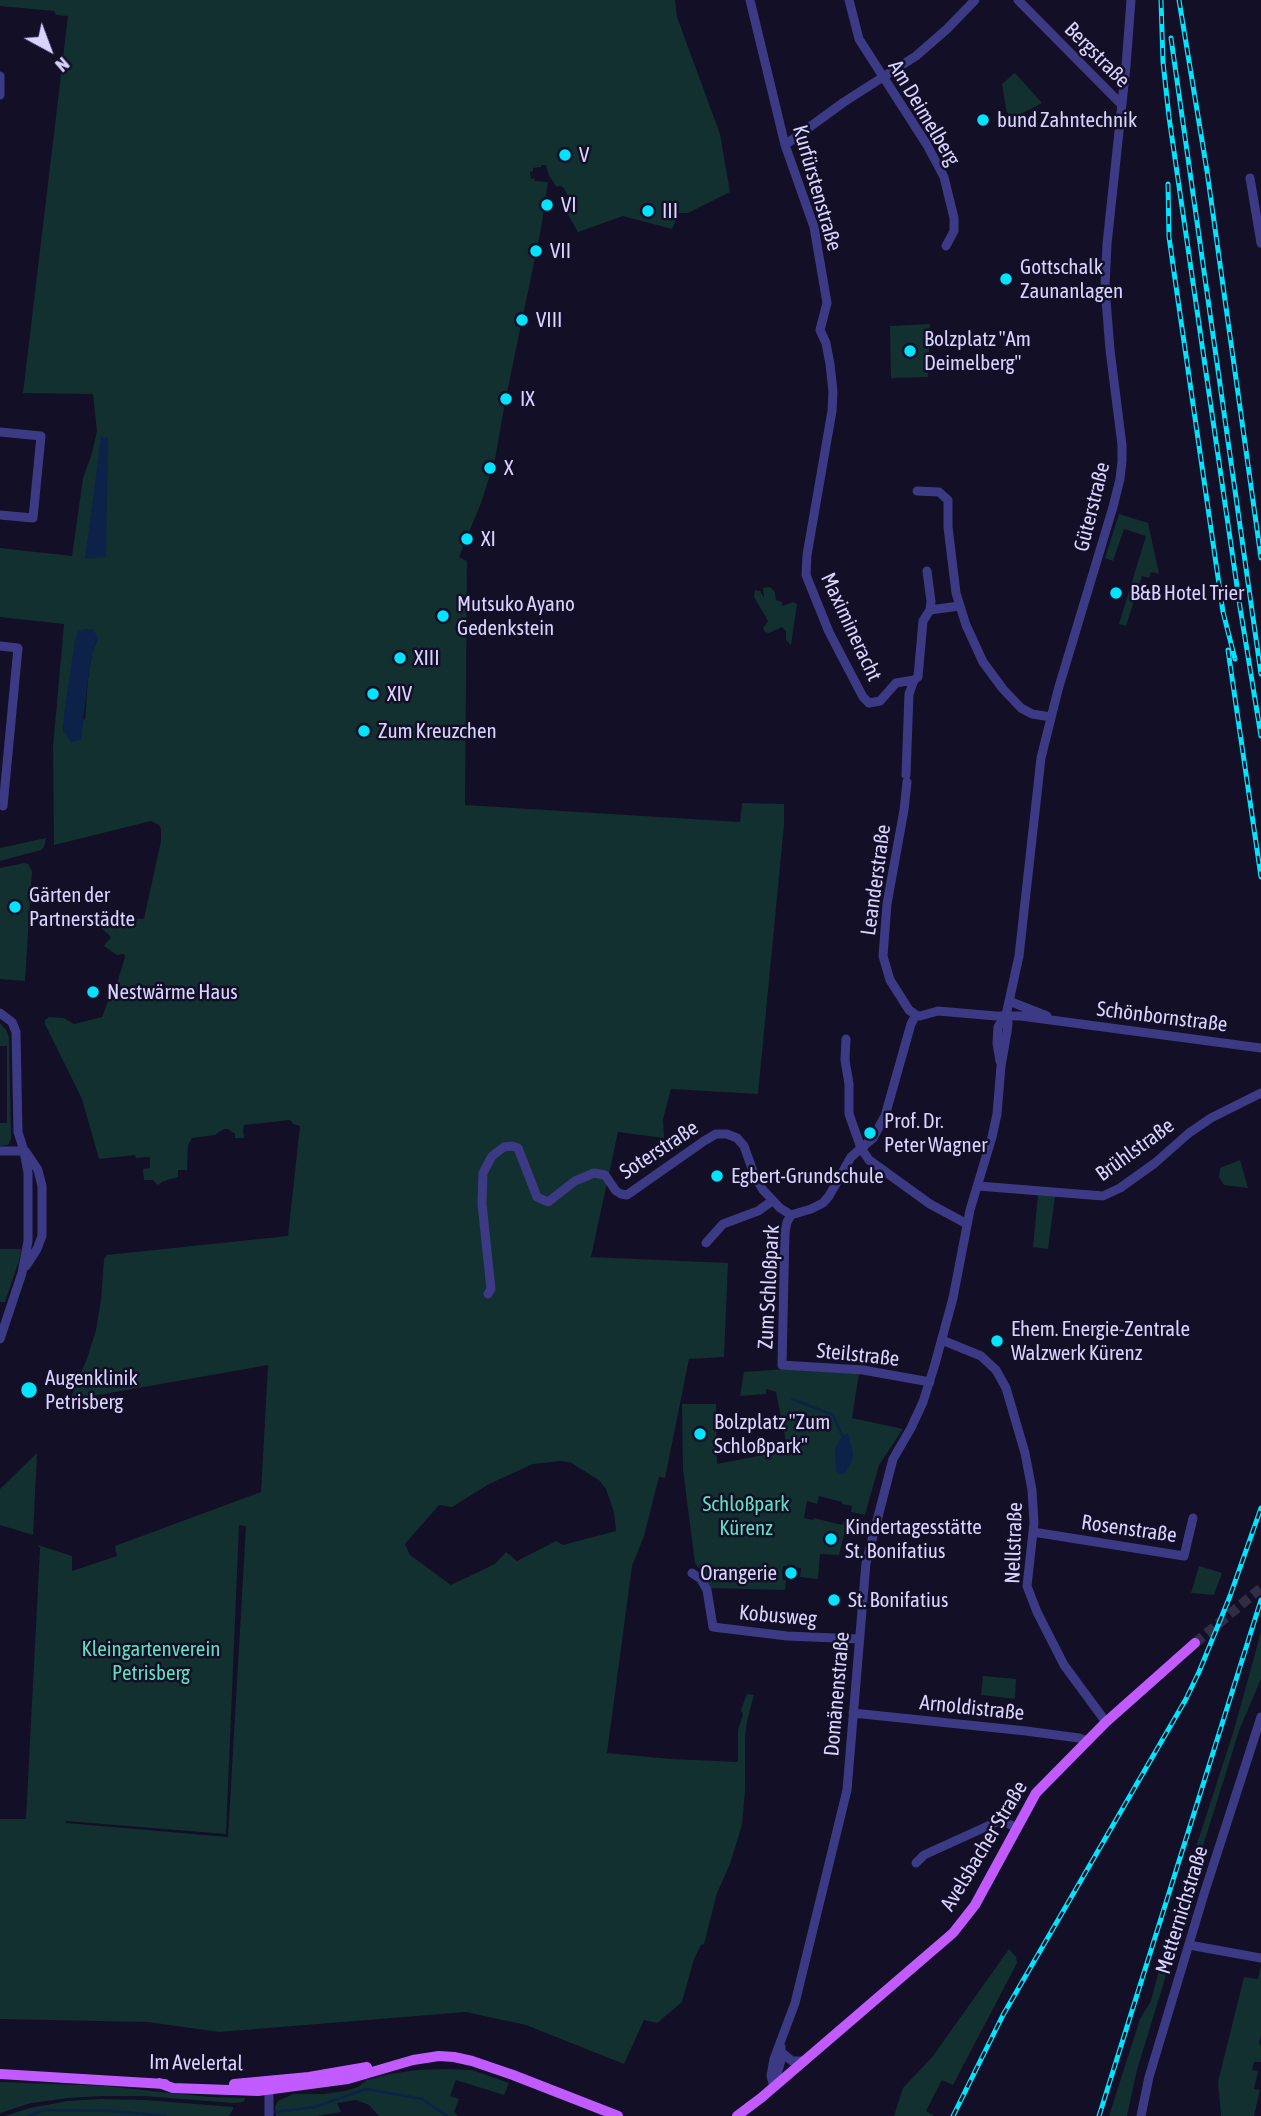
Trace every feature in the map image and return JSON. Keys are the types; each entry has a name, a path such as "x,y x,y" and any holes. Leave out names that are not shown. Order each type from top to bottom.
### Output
{"main road":[{"name":"Avelsbacher Straße","path":"737,2116 805,2061 960,1926 975,1905 1036,1793 1106,1721 1195,1643"},
{"name":"Im Avelertal","path":"0,2074 159,2083 173,2088 208,2091 303,2086 348,2079 391,2065 439,2056 454,2057 513,2075 618,2116"},
{"name":"Im Avelertal","path":"269,2086 372,2066 391,2065"}],"street":[{"name":"Kurfürstenstraße","path":"750,0 785,145 814,227 827,303 820,330 826,343 833,386"},
{"name":"Am Deimelberg","path":"849,0 859,39 927,145 944,177 954,218 954,231 946,246"},
{"path":"785,145 923,49 975,0"},
{"name":"Bergstraße","path":"1018,0 1122,105"},
{"name":"Güterstraße","path":"1006,1015 1019,956 1041,758 1113,507 1122,461 1105,287 1131,0"},
{"path":"0,76 0,95"},
{"path":"1250,178 1261,243"},
{"name":"Maximineracht","path":"833,386 829,434 807,555 806,575 838,650 863,697 869,703 880,701 896,683 914,680"},
{"path":"0,432 41,436 33,518 0,515"},
{"path":"917,491 939,492 948,500 950,557 959,606 983,662 1021,708 1032,714 1051,717"},
{"name":"Maximineracht","path":"906,778 909,694 914,680 918,677 923,621 930,610 931,601 927,571"},
{"path":"930,610 959,606"},
{"path":"0,646 18,648 4,738 3,806"},
{"name":"Leanderstraße","path":"906,778 887,904 883,956 890,979 909,1010 916,1015"},
{"name":"Schönbornstraße","path":"1009,1001 1058,1021"},
{"path":"916,1015 938,1011 1006,1015"},
{"path":"0,1013 12,1022 16,1032 18,1132 27,1173 28,1241 22,1273 0,1339"},
{"name":"Zum Schloßpark","path":"782,1365 785,1232 791,1215 811,1209 829,1196 851,1157 873,1138 885,1116 911,1024 916,1015"},
{"name":"Schönbornstraße","path":"1006,1015 1261,1048"},
{"name":"Domänenstraße","path":"774,2087 771,2076 774,2059 781,2047 796,2003 847,1790 866,1563 893,1459 911,1428 930,1382 942,1340 967,1224 997,1114 1008,1023 1006,1015"},
{"path":"846,1039 849,1114 861,1149 869,1160 930,1205 967,1224"},
{"name":"Brühlstraße","path":"978,1186 1104,1196 1155,1163 1211,1118 1261,1093"},
{"name":"Soterstraße","path":"488,1294 491,1289 482,1204 483,1173 492,1156 504,1147 518,1148 537,1197 548,1202 575,1181 600,1173 609,1179 621,1194 626,1195 704,1141 716,1134 727,1134 737,1138 744,1146 755,1177 772,1201 791,1215"},
{"path":"0,1152 24,1151"},
{"path":"22,1273 42,1236 40,1175 24,1151"},
{"name":"Zum Schloßpark","path":"706,1243 723,1224 758,1211 772,1201"},
{"name":"Nellstraße","path":"942,1340 981,1356 1001,1378 1015,1416 1032,1490 1033,1532 1026,1581 1031,1598 1064,1665 1106,1721"},
{"name":"Steilstraße","path":"782,1365 863,1370 930,1382"},
{"name":"Rosenstraße","path":"1033,1532 1184,1556 1193,1518"},
{"name":"Kobusweg","path":"692,1573 701,1579 707,1590 713,1627 787,1636 859,1639"},
{"name":"Arnoldistraße","path":"853,1713 1026,1731 1087,1741"},
{"name":"Metternichstraße","path":"1141,2116 1149,2077 1189,1944 1261,1717"},
{"path":"916,1863 924,1855 1001,1820 1017,1828"},
{"path":"1189,1944 1261,1958"},
{"path":"781,2047 792,2061 805,2061"},
{"path":"269,2086 269,2116"}],"green space":[{"name":"Kleingartenverein Petrisberg","path":"0,0 675,0 677,17 720,134 730,192 688,213 679,213 672,229 623,216 578,232 567,213 570,199 563,187 557,187 549,176 546,165 533,168 530,172 531,179 548,182 541,229 495,459 459,557 467,561 465,805 740,822 742,803 784,804 758,1094 671,1089 663,1119 664,1138 618,1132 591,1257 728,1263 724,1357 689,1359 665,1478 659,1477 644,1536 632,1566 607,1753 738,1762 738,1730 743,1714 741,1710 747,1694 754,1695 745,1738 742,1825 730,1864 717,1893 704,1944 694,1959 682,2002 657,2023 644,2020 624,2064 526,2025 466,2012 219,2032 148,2022 0,2019 0,1819 26,1819 40,1548 38,1545 72,1556 72,1571 117,1556 115,1546 261,1492 268,1365 70,1400 96,1330 104,1259 107,1255 288,1236 300,1126 290,1120 244,1125 244,1138 235,1138 235,1134 224,1129 215,1135 192,1138 188,1145 187,1170 178,1170 178,1177 158,1185 153,1180 144,1180 143,1169 150,1168 150,1157 136,1158 135,1155 99,1159 82,1099 45,1024 49,1017 64,1018 74,1024 102,1017 114,993 125,957 124,954 117,955 104,946 111,937 99,926 47,920 47,915 144,919 161,841 161,829 151,821 54,845 53,747 64,624 0,617 0,548 72,556 83,478 97,431 93,394 23,393 68,16 56,15 54,11 0,6","holes":["98,638 92,654 85,719 63,731 68,691","570,1462 600,1481 606,1489 614,1512 616,1531 563,1545 556,1541 517,1561 506,1552 495,1564 451,1585 410,1555 405,1544 439,1505 452,1507 489,1484 533,1464","239,1525 246,1526 228,1837 66,1821 226,1834"]},
{"path":"1015,73 1042,103 1011,119 1006,109 1002,84"},
{"name":"Bolzplatz \"Am Deimelberg\"","path":"930,324 928,377 891,378 890,326"},
{"path":"1119,514 1148,523 1159,574 1151,572 1149,578 1142,576 1126,626 1119,624 1146,536 1124,529 1113,561 1105,558"},
{"path":"770,587 775,592 776,600 782,602 782,606 793,602 797,604 791,645 786,640 786,631 782,627 769,633 763,628 768,621 754,597 755,590 760,591 764,598 763,588"},
{"path":"46,838 41,850 0,861 0,848"},
{"name":"Gärten der Partnerstädte","path":"28,864 32,871 25,981 0,979 0,868"},
{"path":"0,1023 9,1038 11,1139 8,1145 0,1146 0,1123 7,1123 7,1046 0,1046"},
{"path":"1240,1160 1248,1188 1224,1185 1219,1177 1220,1168"},
{"path":"1038,1195 1055,1196 1048,1249 1033,1247"},
{"path":"0,1249 21,1249 5,1302 0,1302"},
{"name":"Schloßpark Kürenz","path":"786,1369 859,1374 852,1418 903,1429 879,1465 865,1515 851,1512 852,1506 819,1496 817,1504 807,1501 804,1518 842,1525 844,1521 847,1522 839,1555 820,1554 818,1579 800,1577 801,1568 783,1566 785,1590 711,1588 695,1563 683,1470 682,1404 716,1404 717,1464 778,1452 779,1442 786,1441 776,1392 766,1389 766,1394 740,1396 744,1372"},
{"path":"37,1453 33,1535 0,1525 0,1489"},
{"path":"1199,1566 1222,1573 1214,1595 1191,1593"},
{"path":"1261,1632 1261,1679 1240,1728 1176,1932 1137,2070 1127,2116 1109,2116 1140,2019 1151,2001 1170,1927 1234,1730"},
{"path":"983,1676 1016,1679 1015,1699 981,1695"},
{"path":"1009,1949 1016,1957 1017,1963 953,2085 942,2080 926,2111 934,2116 894,2116 903,2088 933,2056"},
{"path":"1261,1965 1261,2062 1254,2062 1252,2070 1258,2071 1254,2089 1260,2090 1254,2116 1221,2116 1218,2082 1244,1977 1258,1979"},
{"path":"447,2069 472,2070 509,2083 504,2095 456,2080 450,2096 459,2099 454,2112 458,2116 379,2116 369,2105 356,2100 337,2103 341,2112 317,2116 276,2116 275,2107 278,2101 293,2094 345,2091 358,2087 367,2080 390,2074"},
{"path":"0,2082 105,2086 245,2098 244,2102 233,2103 144,2096 68,2098 31,2103 0,2113"},
{"path":"145,2100 233,2109 229,2116 5,2116 68,2101"}],"water":[{"path":"101,437 108,438 106,557 85,559"},
{"path":"93,629 98,638 92,654 81,740 71,742 63,731 64,714 75,640 78,631"},
{"path":"848,1433 853,1453 852,1462 845,1473 840,1474 836,1471 835,1449 842,1436"}],"waterway":[{"path":"792,1399 833,1415 842,1436"},
{"path":"275,2112 315,2107 366,2089 422,2099 447,2116"},
{"path":"28,2116 44,2110 111,2111 165,2116"}],"tunnel":[{"path":"1195,1643 1261,1588"}],"railway":[{"path":"1161,0 1163,62 1169,117 1261,736"},
{"path":"1179,0 1207,171 1261,558"},
{"path":"1171,38 1261,674"},
{"path":"1168,184 1169,237 1223,612 1235,659"},
{"path":"1228,650 1261,877"},
{"path":"953,2116 1003,2015 1186,1699 1230,1596 1261,1508"},
{"path":"1099,2116 1261,1600"}],"place":[{"name":"bund Zahntechnik","path":"983,120"},
{"name":"V","path":"565,155"},
{"name":"VI","path":"547,205"},
{"name":"III","path":"648,211"},
{"name":"VII","path":"536,251"},
{"name":"Gottschalk Zaunanlagen","path":"1006,279"},
{"name":"VIII","path":"522,320"},
{"name":"Bolzplatz \"Am Deimelberg\"","path":"910,351"},
{"name":"IX","path":"506,399"},
{"name":"X","path":"490,468"},
{"name":"XI","path":"467,539"},
{"name":"B&B Hotel Trier","path":"1116,593"},
{"name":"Mutsuko Ayano Gedenkstein","path":"443,616"},
{"name":"XIII","path":"400,658"},
{"name":"XIV","path":"373,694"},
{"name":"Zum Kreuzchen","path":"364,731"},
{"name":"Gärten der Partnerstädte","path":"15,907"},
{"name":"Nestwärme Haus","path":"93,992"},
{"name":"Prof. Dr. Peter Wagner","path":"870,1133"},
{"name":"Egbert-Grundschule","path":"717,1176"},
{"name":"Ehem. Energie-Zentrale Walzwerk Kürenz","path":"997,1341"},
{"name":"Augenklinik Petrisberg","path":"29,1390"},
{"name":"Bolzplatz \"Zum Schloßpark\"","path":"700,1434"},
{"name":"Kindertagesstätte St. Bonifatius","path":"831,1539"},
{"name":"Orangerie","path":"791,1573"},
{"name":"St. Bonifatius","path":"834,1600"}]}
